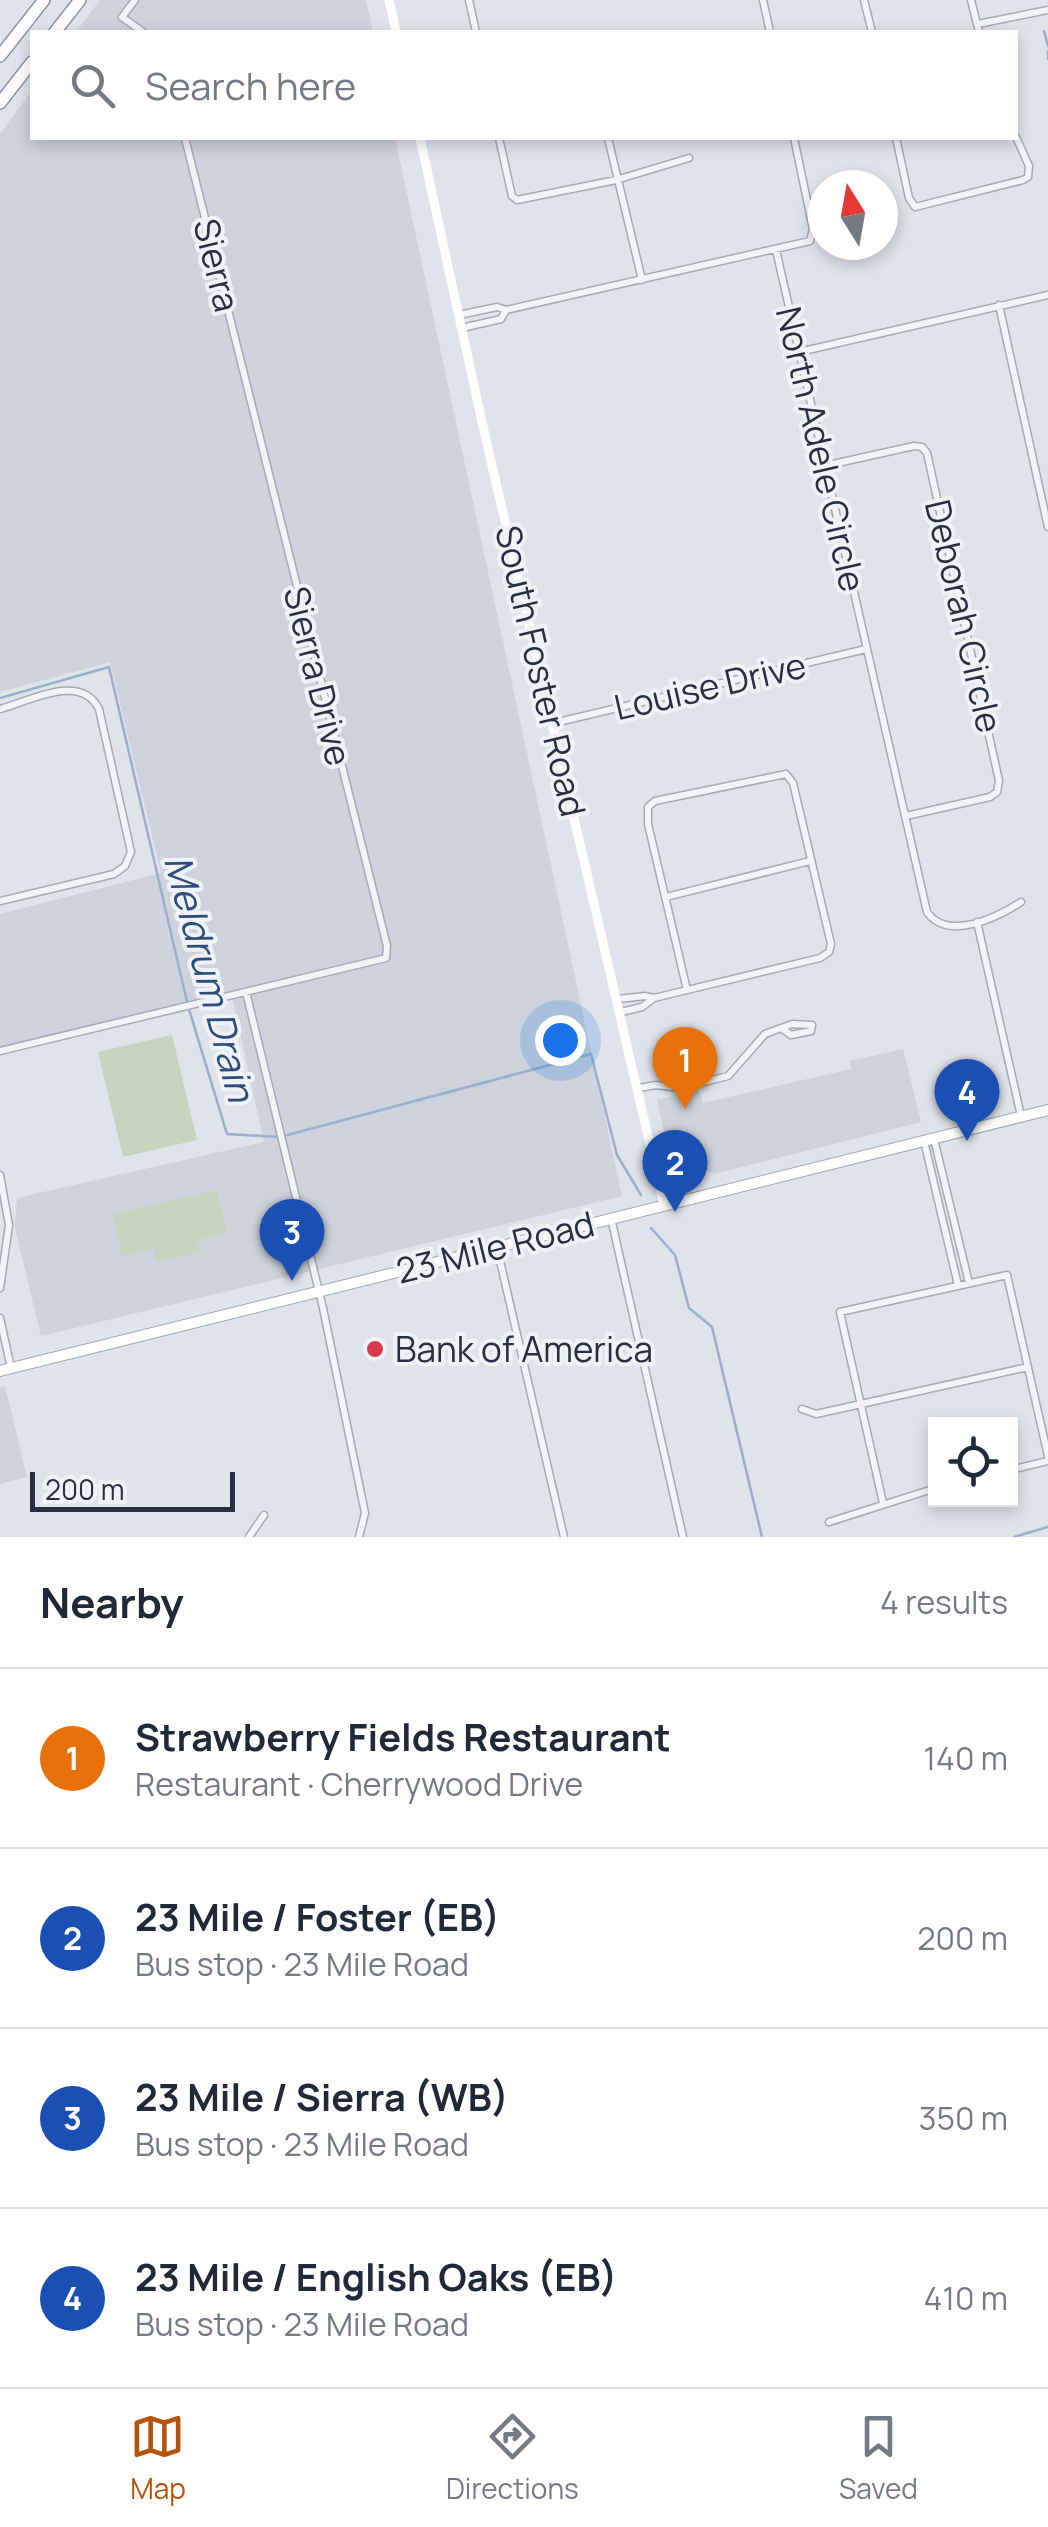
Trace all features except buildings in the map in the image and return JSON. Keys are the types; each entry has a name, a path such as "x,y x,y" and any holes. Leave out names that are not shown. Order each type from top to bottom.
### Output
{"highway":[{"path":"0,56 44,0"},
{"path":"57,30 80,0"},
{"path":"0,104 30,65"}],"main road":[{"name":"23 Mile Road","path":"6,1370 1048,1110"}],"street":[{"path":"135,0 122,18 140,30"},
{"path":"389,0 396,30"},
{"path":"468,0 476,30"},
{"path":"763,0 768,30"},
{"path":"864,0 872,30"},
{"path":"972,0 979,28 1048,10"},
{"name":"Sierra","path":"186,140 248,393"},
{"name":"South Foster Road","path":"420,140 664,1205"},
{"path":"499,140 514,200 616,180 689,158"},
{"path":"608,140 642,280"},
{"path":"460,314 497,306 506,310 812,239 814,229 794,140"},
{"path":"896,140 912,206 1016,184 1026,178 1030,172 1018,140"},
{"name":"North Adele Circle","path":"776,250 927,912 936,922 949,926 977,922"},
{"path":"799,352 1048,295"},
{"path":"999,305 1048,527"},
{"path":"462,328 501,319 506,310"},
{"name":"Sierra Drive","path":"246,992 386,958 387,946 248,393"},
{"name":"Deborah Circle","path":"824,466 914,446 922,447 928,454 1000,782 997,792 990,797 906,816"},
{"name":"Louise Drive","path":"554,723 866,649"},
{"path":"0,709 66,690 88,694 99,709 131,858 114,874 0,901"},
{"path":"622,1012 642,1007 654,998 820,958 829,952 831,944 793,784 786,774 658,800 650,806 648,824 687,990"},
{"path":"666,897 810,861"},
{"path":"1021,902 977,922 1021,1116"},
{"path":"0,1052 246,992 318,1291 365,1512 360,1537"},
{"path":"618,999 654,998"},
{"path":"640,1088 682,1088 728,1076 761,1038 792,1024 812,1025"},
{"path":"929,1139 969,1283"},
{"path":"929,1139 958,1286"},
{"path":"0,1175 9,1218 0,1288"},
{"path":"611,1218 683,1537"},
{"path":"497,1248 564,1537"},
{"path":"883,1504 840,1312 1008,1275 1048,1458 1018,1467"},
{"path":"0,1318 6,1370"},
{"path":"802,1409 816,1414 1028,1367"},
{"path":"829,1522 928,1490"},
{"path":"249,1537 264,1515"}],"shaded area":[{"path":"100,0 366,0 373,30 78,30"},
{"path":"30,93 30,140 395,140 622,1196 41,1336 15,1228 17,1198 264,1142 232,996 0,1051 0,914 161,873 110,662 0,692 0,134"},
{"path":"903,1049 921,1122 714,1174 668,1151 657,1100 698,1090 703,1103 851,1069 850,1061"},
{"path":"5,1386 27,1477 0,1484 0,1388"}],"green space":[{"path":"172,1035 197,1140 123,1157 98,1052"},
{"path":"217,1190 227,1233 198,1239 200,1252 157,1262 154,1248 122,1256 112,1214"}],"waterway":[{"path":"1044,31 1048,46"},
{"path":"1048,51 1048,59"},
{"name":"Meldrum Drain","path":"0,698 109,667 188,1006 227,1134 280,1137 591,1054 617,1155 641,1195"},
{"name":"Meldrum Drain","path":"651,1228 675,1255 689,1308 712,1327 762,1537"},
{"name":"Meldrum Drain","path":"1014,1537 1048,1527"}],"place":[{"name":"Strawberry Fields Restaurant","path":"685,1109"},
{"name":"23 Mile / English Oaks (EB)","path":"967,1141"},
{"name":"23 Mile / Foster (EB)","path":"675,1212"},
{"name":"23 Mile / Sierra (WB)","path":"292,1281"},
{"name":"Bank of America","path":"375,1349"}]}
